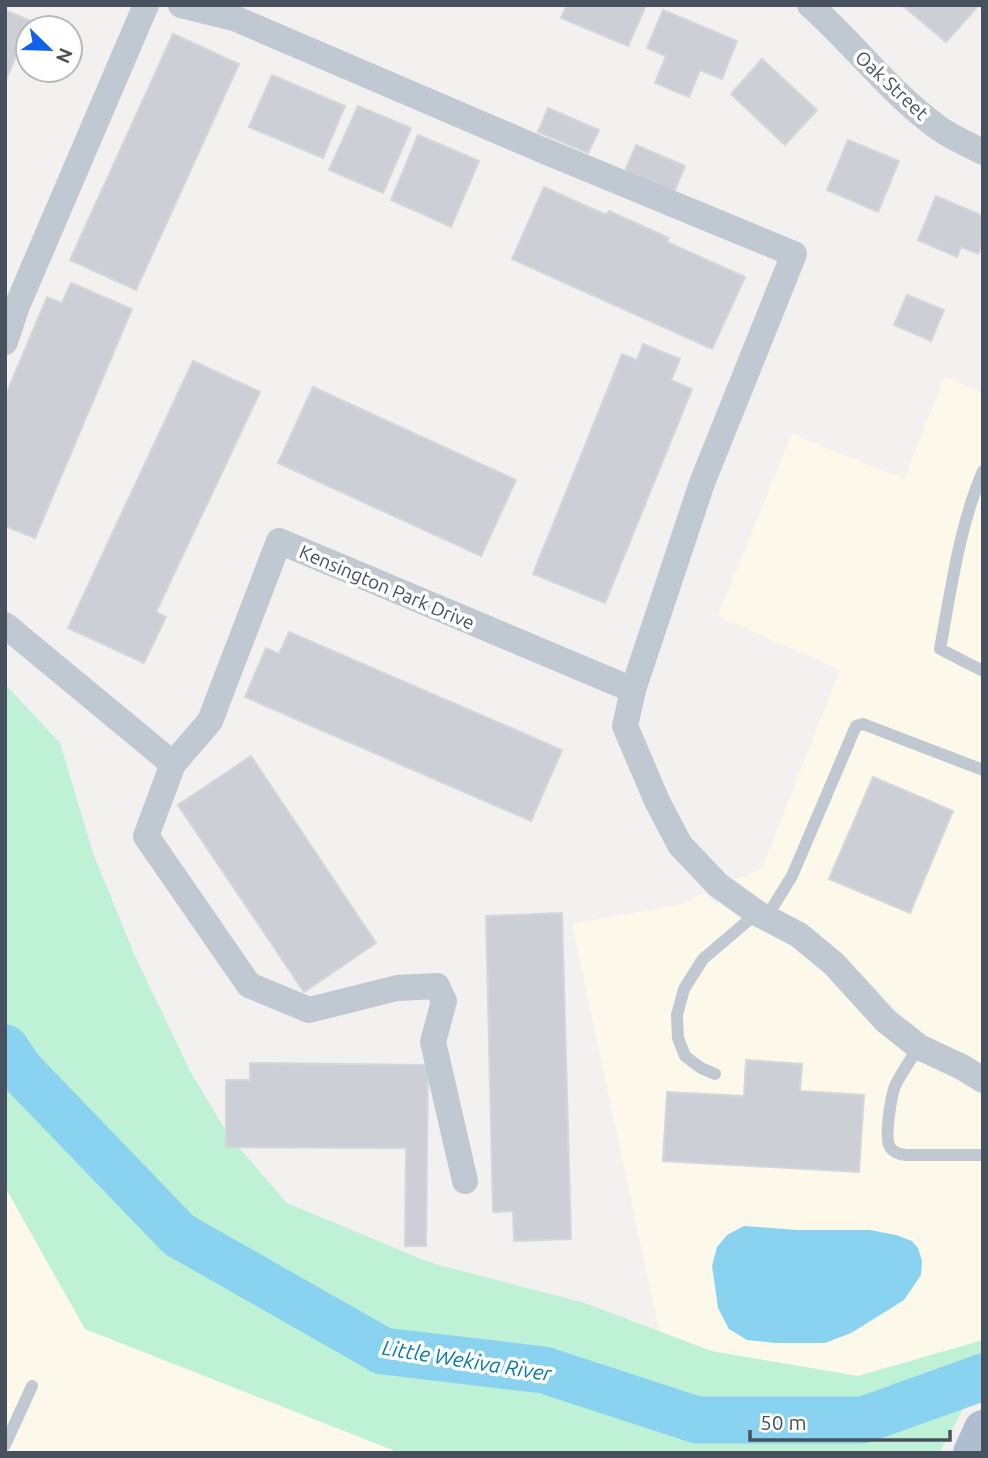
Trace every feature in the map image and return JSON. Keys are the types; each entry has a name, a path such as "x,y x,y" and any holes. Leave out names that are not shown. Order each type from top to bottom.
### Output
{"street":[{"path":"5,342 146,5"},
{"path":"181,5 234,18 794,254 702,483 633,690 625,726 657,802 680,845 718,885 762,915 799,935 834,964 886,1021 919,1047 983,1080"},
{"name":"Oak Street","path":"810,5 898,94 941,130 983,152"},
{"name":"Kensington Park Drive","path":"173,764 210,721 279,541 633,690"},
{"path":"5,625 173,764 146,836 249,985 309,1010 397,988 438,986 444,1001 433,1042 465,1181"}],"lane":[{"path":"983,471 974,491 955,564 940,649 983,671"},
{"path":"715,1074 685,1056 678,1038 677,1015 684,989 703,959 762,915 792,876 856,726 863,724 983,770"},
{"path":"919,1047 896,1085 890,1107 888,1142 891,1149 905,1155 983,1155"},
{"path":"5,1445 32,1386"}],"shaded area":[{"path":"945,377 983,393 983,1064 926,1035 897,1011 845,956 809,925 765,902 735,880 762,869 840,670 718,616 792,434 904,479"},
{"path":"705,893 717,905 719,903 751,925 791,946 824,973 875,1029 909,1057 983,1096 983,1340 858,1376 711,1351 659,1331 572,924 678,905","holes":["744,1226 797,1230 870,1230 912,1241 904,1300 851,1334 824,1343"]},
{"path":"5,1187 85,1329 400,1453 5,1453"}],"green space":[{"path":"5,684 60,743 93,853 135,956 190,1071 229,1136 287,1203 431,1263 585,1303 711,1351 858,1376 983,1340 983,1373 939,1453 400,1453 85,1329 5,1187"}],"water":[{"path":"744,1226 797,1230 870,1230 896,1235 912,1241 918,1248 922,1261 921,1275 904,1300 851,1333 825,1343 747,1340 729,1329 718,1308 712,1266 717,1247 727,1235"}],"building":[{"path":"567,5 646,5 628,46 561,18"},
{"path":"902,5 979,5 946,42"},
{"path":"5,10 14,14 14,61 5,82"},
{"path":"663,10 737,41 722,79 700,70 689,97 655,83 666,56 647,48"},
{"path":"173,34 239,64 136,290 70,260"},
{"path":"762,59 817,110 785,145 731,94"},
{"path":"272,75 345,106 323,158 249,127"},
{"path":"358,106 411,128 383,193 329,170"},
{"path":"548,108 599,130 588,153 538,132"},
{"path":"418,135 479,161 451,227 391,200"},
{"path":"848,140 899,161 878,212 827,190"},
{"path":"636,145 685,166 674,192 625,171"},
{"path":"544,187 606,215 609,211 669,238 667,242 745,277 712,349 512,259"},
{"path":"936,196 983,216 983,242 978,254 961,247 957,257 918,240"},
{"path":"71,283 132,309 35,538 5,526 5,397 47,297 62,303"},
{"path":"907,295 944,310 931,341 894,325"},
{"path":"643,344 680,359 671,380 692,389 605,603 533,574 622,354 637,360"},
{"path":"193,361 260,392 156,612 166,617 144,663 68,628"},
{"path":"313,387 516,480 481,556 278,463"},
{"path":"289,632 562,750 531,821 245,697 266,648 279,654"},
{"path":"251,756 376,943 304,992 178,805"},
{"path":"873,777 953,811 910,913 829,879"},
{"path":"562,913 571,1239 514,1241 513,1211 493,1212 486,916"},
{"path":"746,1060 802,1064 800,1091 864,1095 859,1172 663,1161 667,1092 744,1096"},
{"path":"250,1063 428,1065 426,1246 405,1246 406,1148 226,1147 226,1080 250,1080"}],"waterway":[{"name":"Little Wekiva River","path":"5,1048 21,1071 179,1235 383,1351 544,1370 697,1420 863,1420 983,1377"}]}
